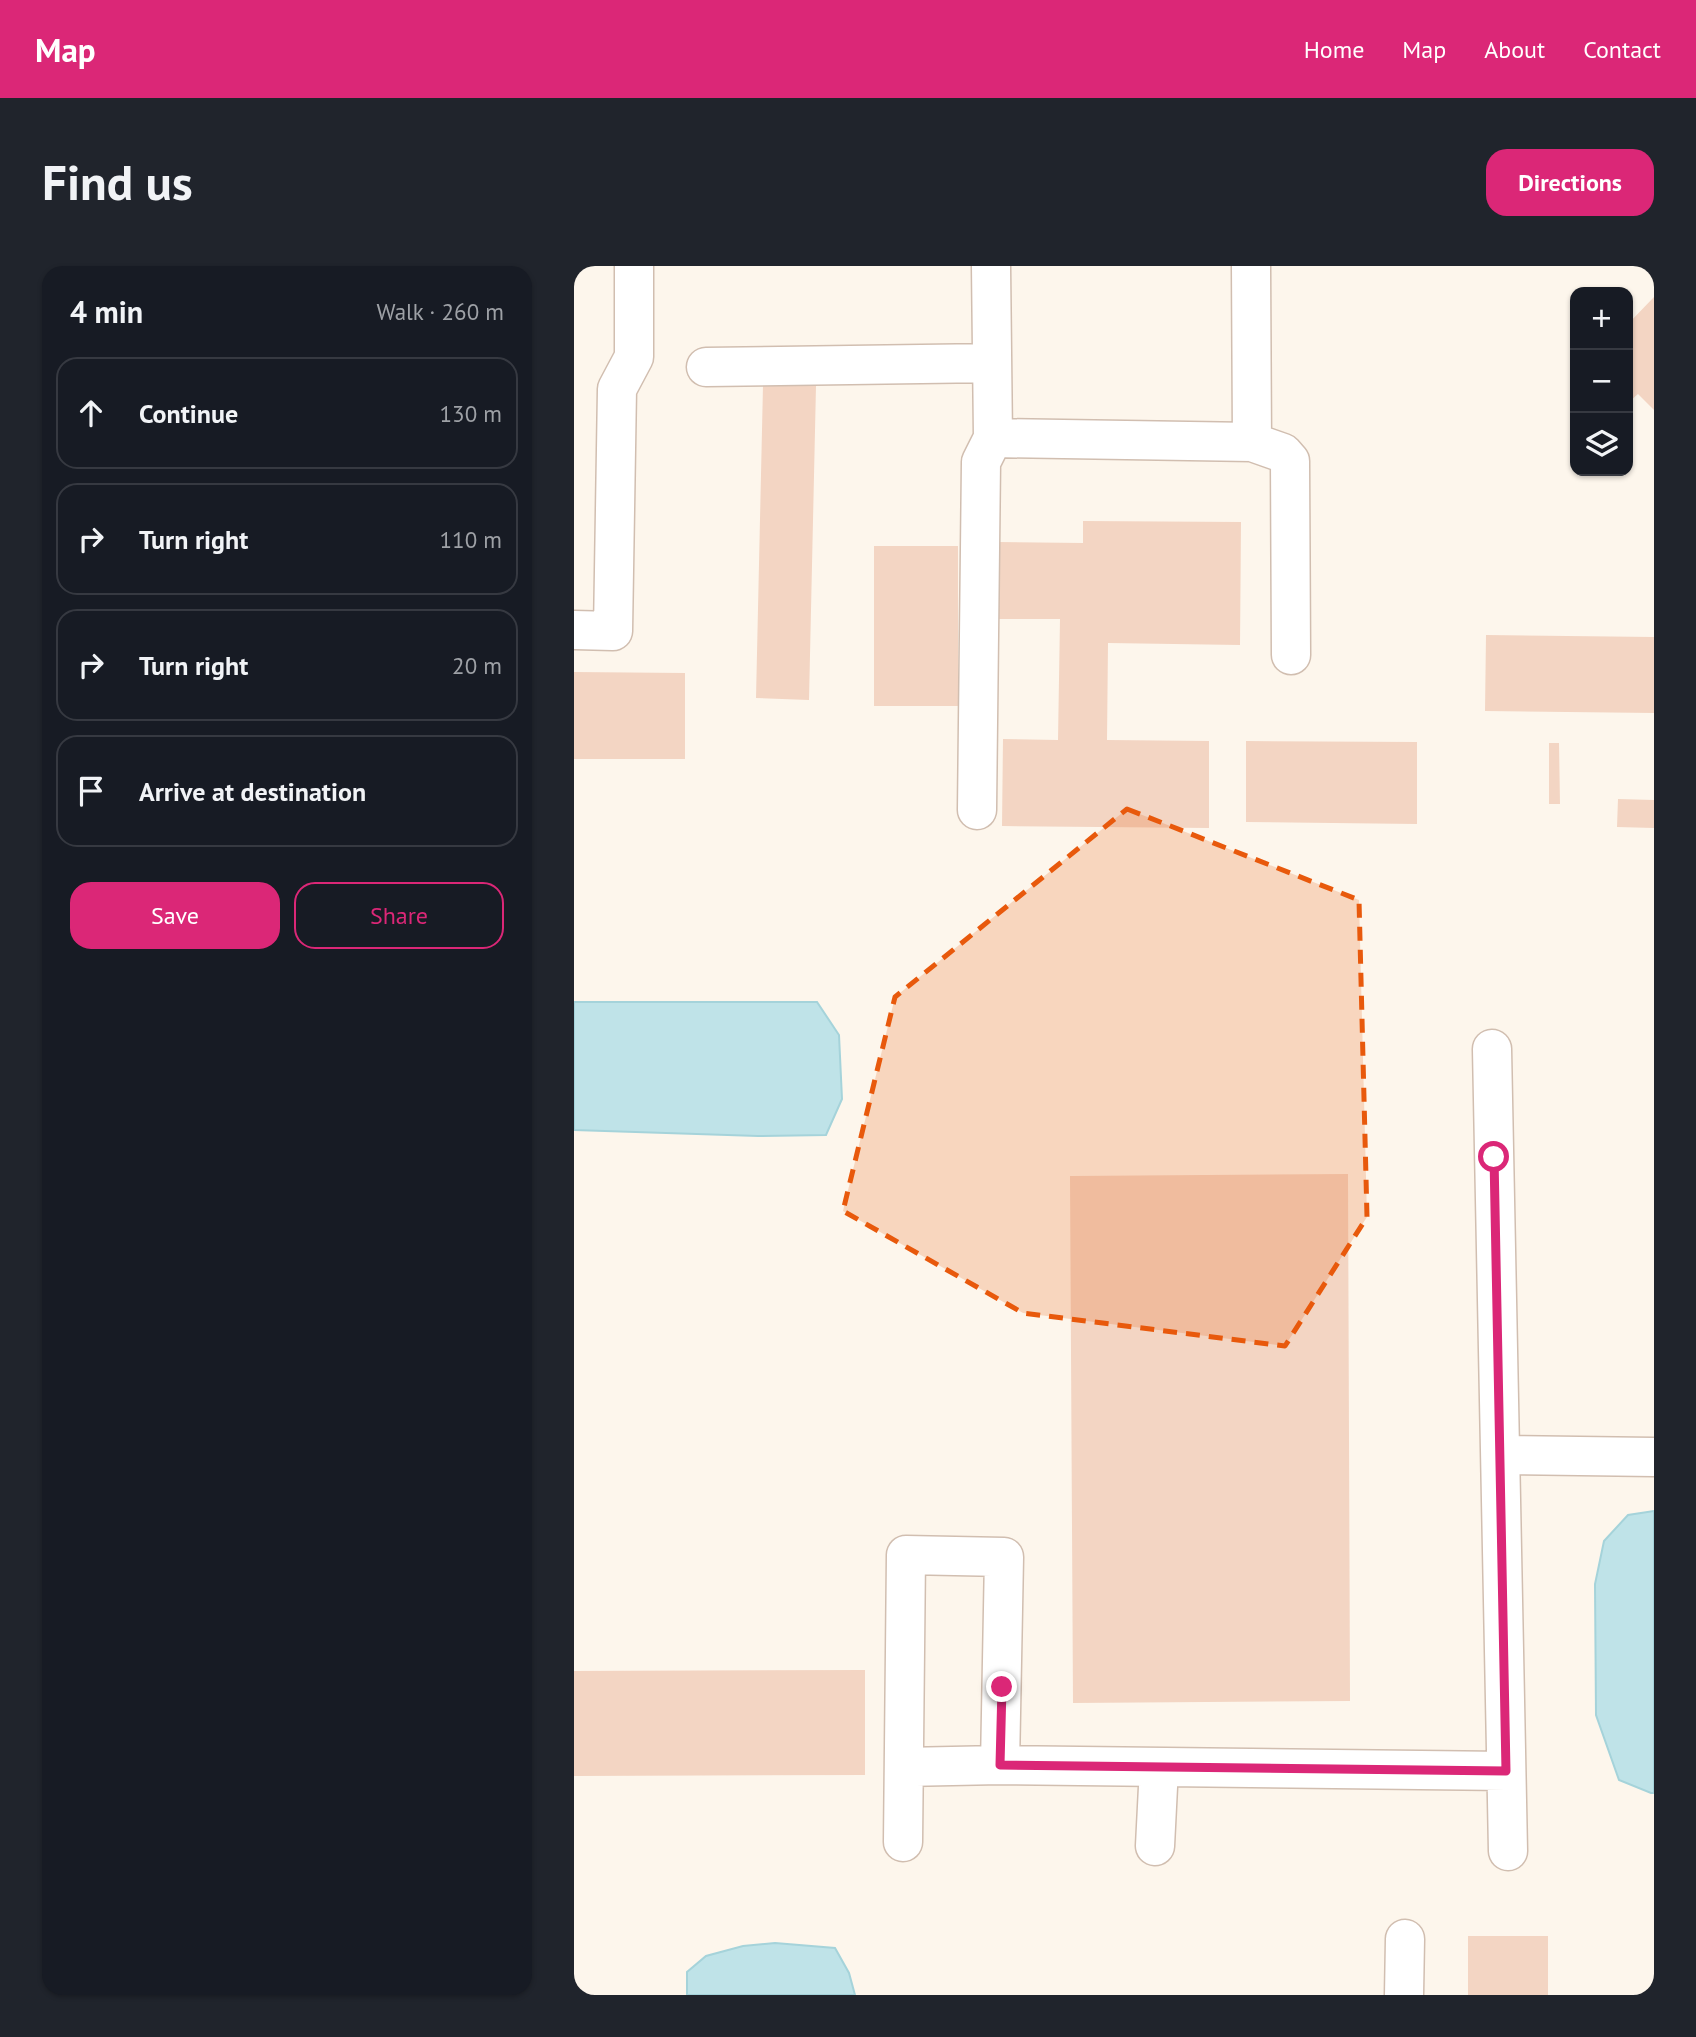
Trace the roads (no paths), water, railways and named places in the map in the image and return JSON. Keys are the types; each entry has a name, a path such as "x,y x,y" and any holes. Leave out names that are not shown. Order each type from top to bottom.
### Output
{"street":[{"path":"574,630 613,631 617,389 634,357 634,266"},
{"path":"977,810 981,462 993,438 991,266"},
{"path":"1251,266 1252,442"},
{"path":"706,367 992,363"},
{"path":"993,438 1252,442 1283,453 1290,461 1291,655"},
{"path":"1492,1049 1508,1852"},
{"path":"1501,1455 1654,1457"},
{"path":"903,1842 906,1555 1004,1557 1000,1765"},
{"path":"904,1767 1000,1765 1506,1771"},
{"path":"1155,1846 1159,1767"},
{"path":"1404,1995 1405,1939"}],"water":[{"path":"574,1002 817,1002 839,1035 842,1099 826,1135 758,1136 574,1130"},
{"path":"1654,1511 1654,1793 1651,1793 1619,1780 1596,1715 1595,1584 1604,1541 1628,1515"},
{"path":"775,1943 835,1948 849,1973 855,1995 687,1995 687,1972 706,1956 743,1946"}]}
